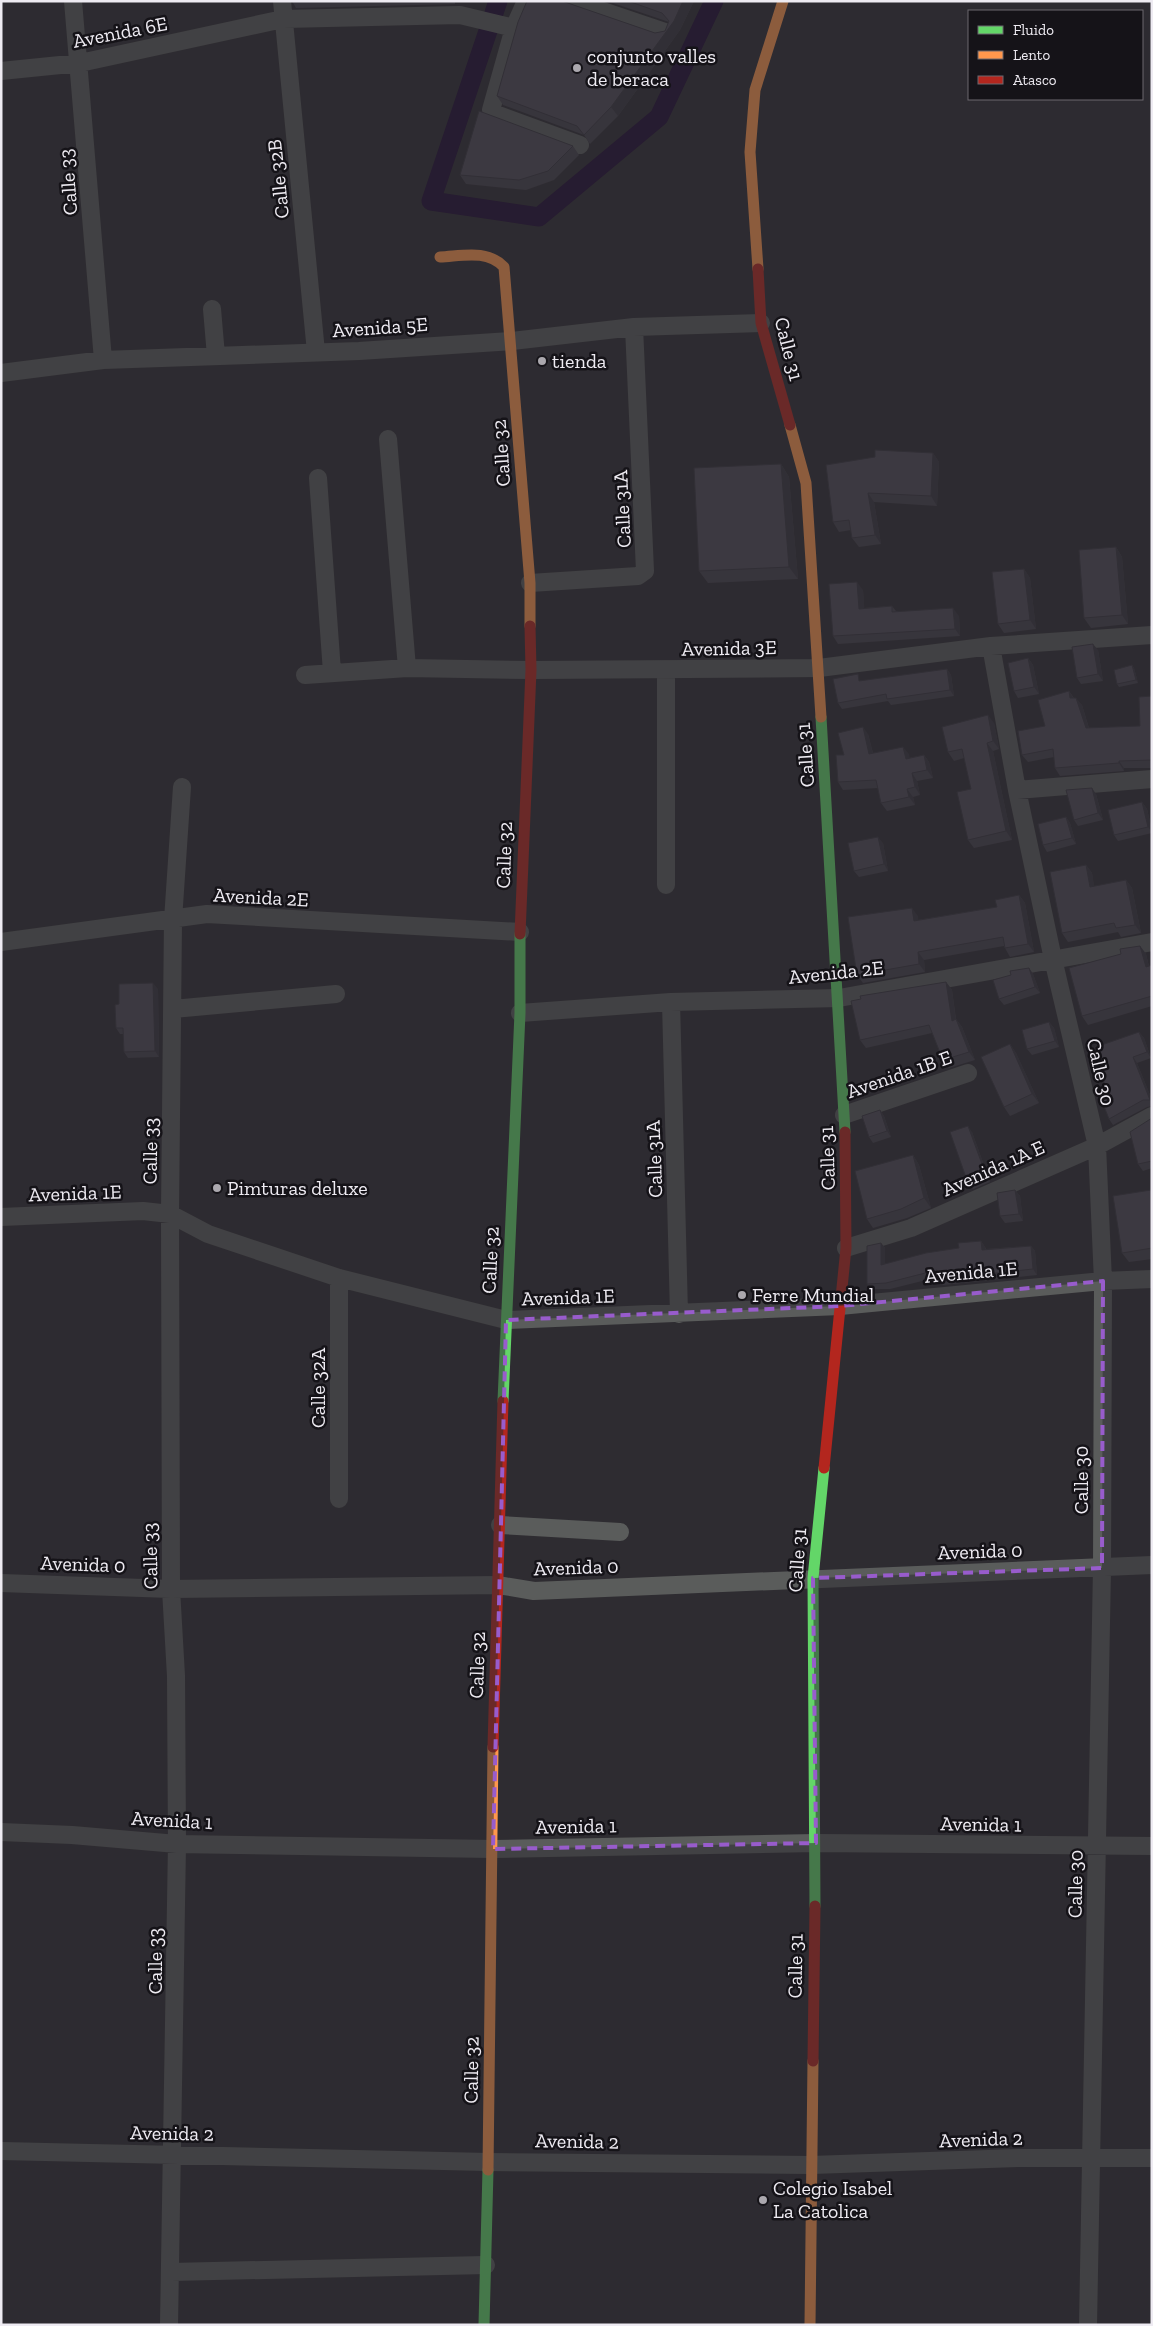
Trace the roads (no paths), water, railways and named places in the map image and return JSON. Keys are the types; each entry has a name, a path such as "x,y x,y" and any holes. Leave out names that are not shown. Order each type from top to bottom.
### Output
{"street":[{"name":"Calle 33","path":"73,1 80,62 103,360"},
{"name":"Calle 32B","path":"282,1 316,352"},
{"path":"526,1 514,28 491,110 493,113 580,145"},
{"path":"574,1 665,32"},
{"name":"Calle 31","path":"783,1 755,90 750,152 761,323 806,482 839,998 847,1172 846,1248 813,1578 816,1843 810,2325"},
{"name":"Avenida 6E","path":"1,71 80,62 284,19 460,16 514,28"},
{"name":"Calle 32","path":"440,257 490,256 498,259 504,267 512,341 530,583 531,670 520,932 520,1013 506,1320 498,1584 484,2325"},
{"path":"212,309 216,356"},
{"name":"Avenida 5E","path":"1,372 103,360 359,351 396,346 512,341 634,327 761,323"},
{"name":"Calle 31A","path":"530,583 638,576 646,571 634,327"},
{"path":"388,439 407,668"},
{"path":"318,478 332,672"},
{"name":"Avenida 3E","path":"305,675 407,668 531,670 819,668 991,646 1152,635"},
{"name":"Calle 30","path":"991,646 1016,790 1052,960 1097,1146 1103,1281 1102,1568 1088,2325"},
{"path":"666,670 666,885"},
{"path":"1016,790 1152,779"},
{"name":"Calle 33","path":"169,2325 177,1844 176,1676 171,1589 170,1214 174,920 182,787"},
{"name":"Avenida 2E","path":"1,942 208,914 520,932"},
{"name":"Avenida 2E","path":"520,1013 671,1002 839,998 1152,942"},
{"path":"173,1008 336,994"},
{"name":"Calle 31A","path":"671,1002 680,1314"},
{"name":"Avenida 1B E","path":"844,1114 968,1073"},
{"name":"Avenida 1A E","path":"846,1248 911,1228 1097,1146 1152,1116"},
{"name":"Avenida 1E","path":"1,1216 143,1212 170,1214 208,1234 338,1278 506,1320 840,1306 1103,1281 1152,1279"},
{"name":"Calle 32A","path":"338,1278 339,1499"},
{"path":"500,1525 620,1532"},
{"name":"Avenida 0","path":"1,1583 171,1589 498,1584 534,1591 1152,1565"},
{"name":"Avenida 1","path":"1,1832 72,1835 177,1844 493,1849 816,1843 1152,1846"},
{"name":"Avenida 2","path":"1,2151 488,2162 811,2165 1018,2158 1152,2158"},
{"path":"171,2272 486,2265"}],"waterway":[{"path":"498,1 431,201 539,217 659,117 714,1"}],"place":[{"name":"conjunto valles de beraca","path":"577,68"},
{"name":"tienda","path":"542,361"},
{"name":"Pimturas deluxe","path":"217,1188"},
{"name":"Ferre Mundial","path":"742,1295"},
{"name":"Colegio Isabel La Catolica","path":"763,2200"}]}
